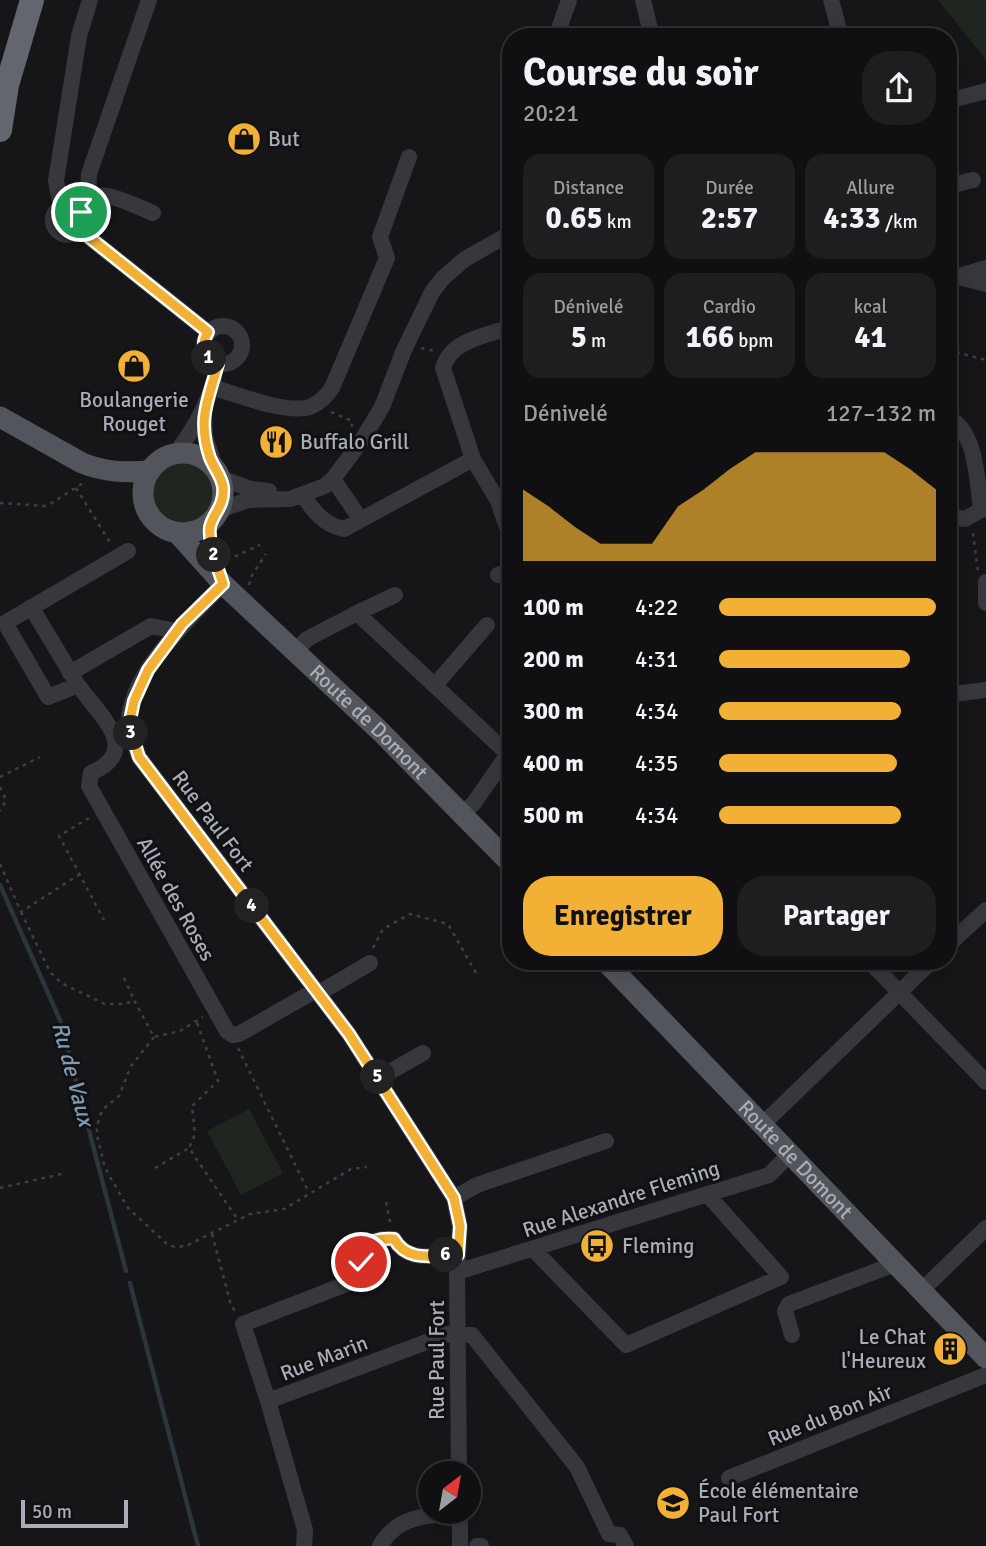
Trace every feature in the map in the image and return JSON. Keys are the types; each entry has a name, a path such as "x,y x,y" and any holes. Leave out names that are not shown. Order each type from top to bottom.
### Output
{"highway":[{"path":"0,47 18,0"},
{"path":"0,130 7,85 32,0"}],"main road":[{"path":"0,418 96,468 123,472 150,471"},
{"path":"0,433 70,472 82,484 121,486 143,501"},
{"path":"215,516 191,533 178,534 165,530 151,518 143,501 143,487 154,465 175,454 194,454 207,461 218,474 223,486 223,503 215,516 210,537 220,574"},
{"name":"Route de Domont","path":"178,534 220,574 247,607 381,732 502,855"},
{"name":"Route de Domont","path":"614,970 986,1358"}],"street":[{"path":"90,0 79,36 57,181 76,204 83,216 80,230 71,235 57,231 54,216 76,204 99,194 153,213"},
{"path":"76,204 89,174 149,0"},
{"path":"559,28 569,0"},
{"path":"643,0 650,28"},
{"path":"831,0 839,28"},
{"path":"957,98 986,91"},
{"path":"212,387 291,409 311,407 324,398 332,388 387,258 380,237 409,157"},
{"path":"957,184 973,180"},
{"path":"80,230 208,332"},
{"path":"215,516 248,500 290,499 325,486 333,479 382,407 422,310 443,278 464,259 502,238"},
{"path":"957,274 986,268"},
{"path":"957,276 986,284"},
{"path":"221,326 229,327 239,334 242,347 238,357 225,364 209,359 203,347 208,332 221,326"},
{"path":"502,330 462,344 447,355 443,368 473,459 502,495"},
{"path":"175,454 191,434 204,410 218,364"},
{"path":"204,410 205,437 218,474 251,489 303,494"},
{"path":"957,424 970,441 981,509 965,519 957,518"},
{"path":"303,494 310,508 333,527 344,529 473,459"},
{"path":"333,479 361,520"},
{"path":"123,554 5,623 48,697 151,626 176,631"},
{"name":"Rue Paul Fort","path":"220,574 148,670 134,701 129,725 139,757 318,991 379,1078 452,1195 460,1226 457,1272 459,1461"},
{"path":"985,582 986,603"},
{"path":"295,652 307,639 395,594"},
{"name":"Allée des Roses","path":"31,607 74,679 116,741 116,755 104,767 91,773 89,786 214,1009 227,1031 233,1035"},
{"path":"357,613 502,748"},
{"path":"435,685 486,625"},
{"path":"957,694 986,690"},
{"path":"462,814 474,803 502,763"},
{"path":"957,937 986,910"},
{"path":"233,1035 318,991 370,958"},
{"path":"878,970 986,1082"},
{"path":"763,1124 922,970"},
{"path":"379,1078 423,1053"},
{"path":"452,1195 606,1141"},
{"name":"Rue Alexandre Fleming","path":"457,1272 769,1175 790,1154"},
{"path":"452,1195 481,1178"},
{"path":"533,1249 626,1345 781,1277 707,1194"},
{"path":"921,1291 986,1228"},
{"path":"268,1401 245,1330 362,1278 359,1251 368,1243 384,1238 394,1239 400,1249 411,1255 458,1255"},
{"path":"792,1335 785,1311 789,1304 895,1264"},
{"name":"Rue Marin","path":"304,1546 305,1530 268,1401 448,1334 457,1334"},
{"path":"457,1334 472,1335 577,1467 609,1534 623,1540"},
{"name":"Rue du Bon Air","path":"729,1478 986,1376"},
{"path":"380,1546 393,1530 418,1516"},
{"path":"460,1524 460,1546"}],"path":[{"path":"404,350 426,348 447,355"},
{"path":"957,352 986,360"},
{"path":"311,407 346,416 352,421"},
{"path":"0,503 47,506 82,484 123,554"},
{"path":"971,516 978,574 985,582"},
{"path":"220,574 260,545"},
{"path":"247,607 252,600 249,585 252,575 266,554"},
{"path":"0,777 40,757"},
{"path":"0,788 6,800 0,811"},
{"path":"102,810 59,835 104,920"},
{"path":"0,864 50,972 61,983 105,1004 125,1004 134,1000"},
{"path":"21,912 81,874"},
{"path":"370,958 383,929 410,914 448,925 476,973"},
{"path":"124,978 154,1037"},
{"path":"214,1009 180,1031 154,1037 131,1066 119,1096 102,1110 99,1116 97,1136 105,1168 128,1208 167,1244 175,1247 186,1246 258,1211 284,1209 351,1169 367,1167"},
{"path":"155,1168 189,1148 195,1134 192,1106 218,1081 196,1022"},
{"path":"233,1035 309,1193"},
{"path":"189,1148 238,1220"},
{"path":"0,1188 66,1173"},
{"path":"386,1202 394,1239"},
{"path":"212,1234 231,1305 245,1330"}],"shaded area":[{"path":"938,0 986,0 986,60"},
{"path":"182,461 194,463 205,470 212,481 212,505 205,516 194,523 182,525 170,523 159,516 152,505 150,493 152,481 159,470 170,463"},
{"path":"249,1109 283,1173 241,1195 207,1131"}],"waterway":[{"name":"Ru de Vaux","path":"0,885 60,1020 126,1271"},
{"name":"Ru de Vaux","path":"130,1283 198,1546"}],"place":[{"name":"But","path":"244,139"},
{"name":"Boulangerie Rouget","path":"134,366"},
{"name":"Buffalo Grill","path":"276,442"},
{"name":"Fleming","path":"597,1246"},
{"name":"Le Chat l'Heureux","path":"950,1349"},
{"name":"École élémentaire Paul Fort","path":"673,1503"}],"route":[{"path":"81,212 84,221 80,230 208,332 203,347 205,354 218,364 204,410 205,437 210,458 223,486 223,503 211,523 210,537 223,584 182,624 148,670 134,701 129,725 139,757 328,1004 418,1138 454,1198 460,1226 458,1255 411,1255 400,1249 394,1239 384,1238 368,1243 359,1251 361,1262"}]}
